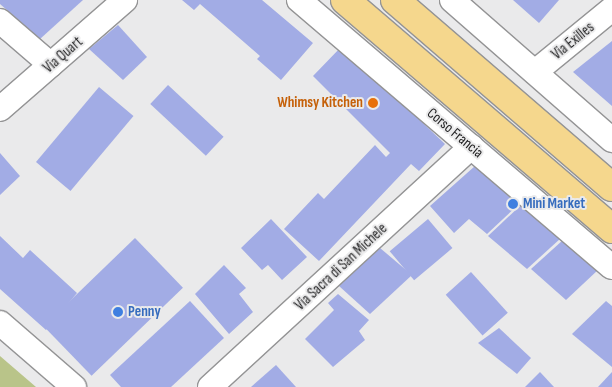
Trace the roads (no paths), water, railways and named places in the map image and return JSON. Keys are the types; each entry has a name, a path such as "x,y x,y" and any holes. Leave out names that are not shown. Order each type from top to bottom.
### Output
{"main road":[{"name":"Corso Francia","path":"345,0 612,228"},
{"path":"395,0 612,187"}],"street":[{"name":"Via Quart","path":"0,109 125,0"},
{"name":"Corso Francia","path":"299,0 612,267"},
{"path":"452,0 612,140"},
{"name":"Via Exilles","path":"535,72 612,9"},
{"path":"0,21 50,65"},
{"name":"Via Sacra di San Michele","path":"210,387 471,147"},
{"path":"0,324 74,387"}],"place":[{"name":"Whimsy Kitchen","path":"373,103"},
{"name":"Mini Market","path":"513,204"},
{"name":"Penny","path":"118,312"}]}
